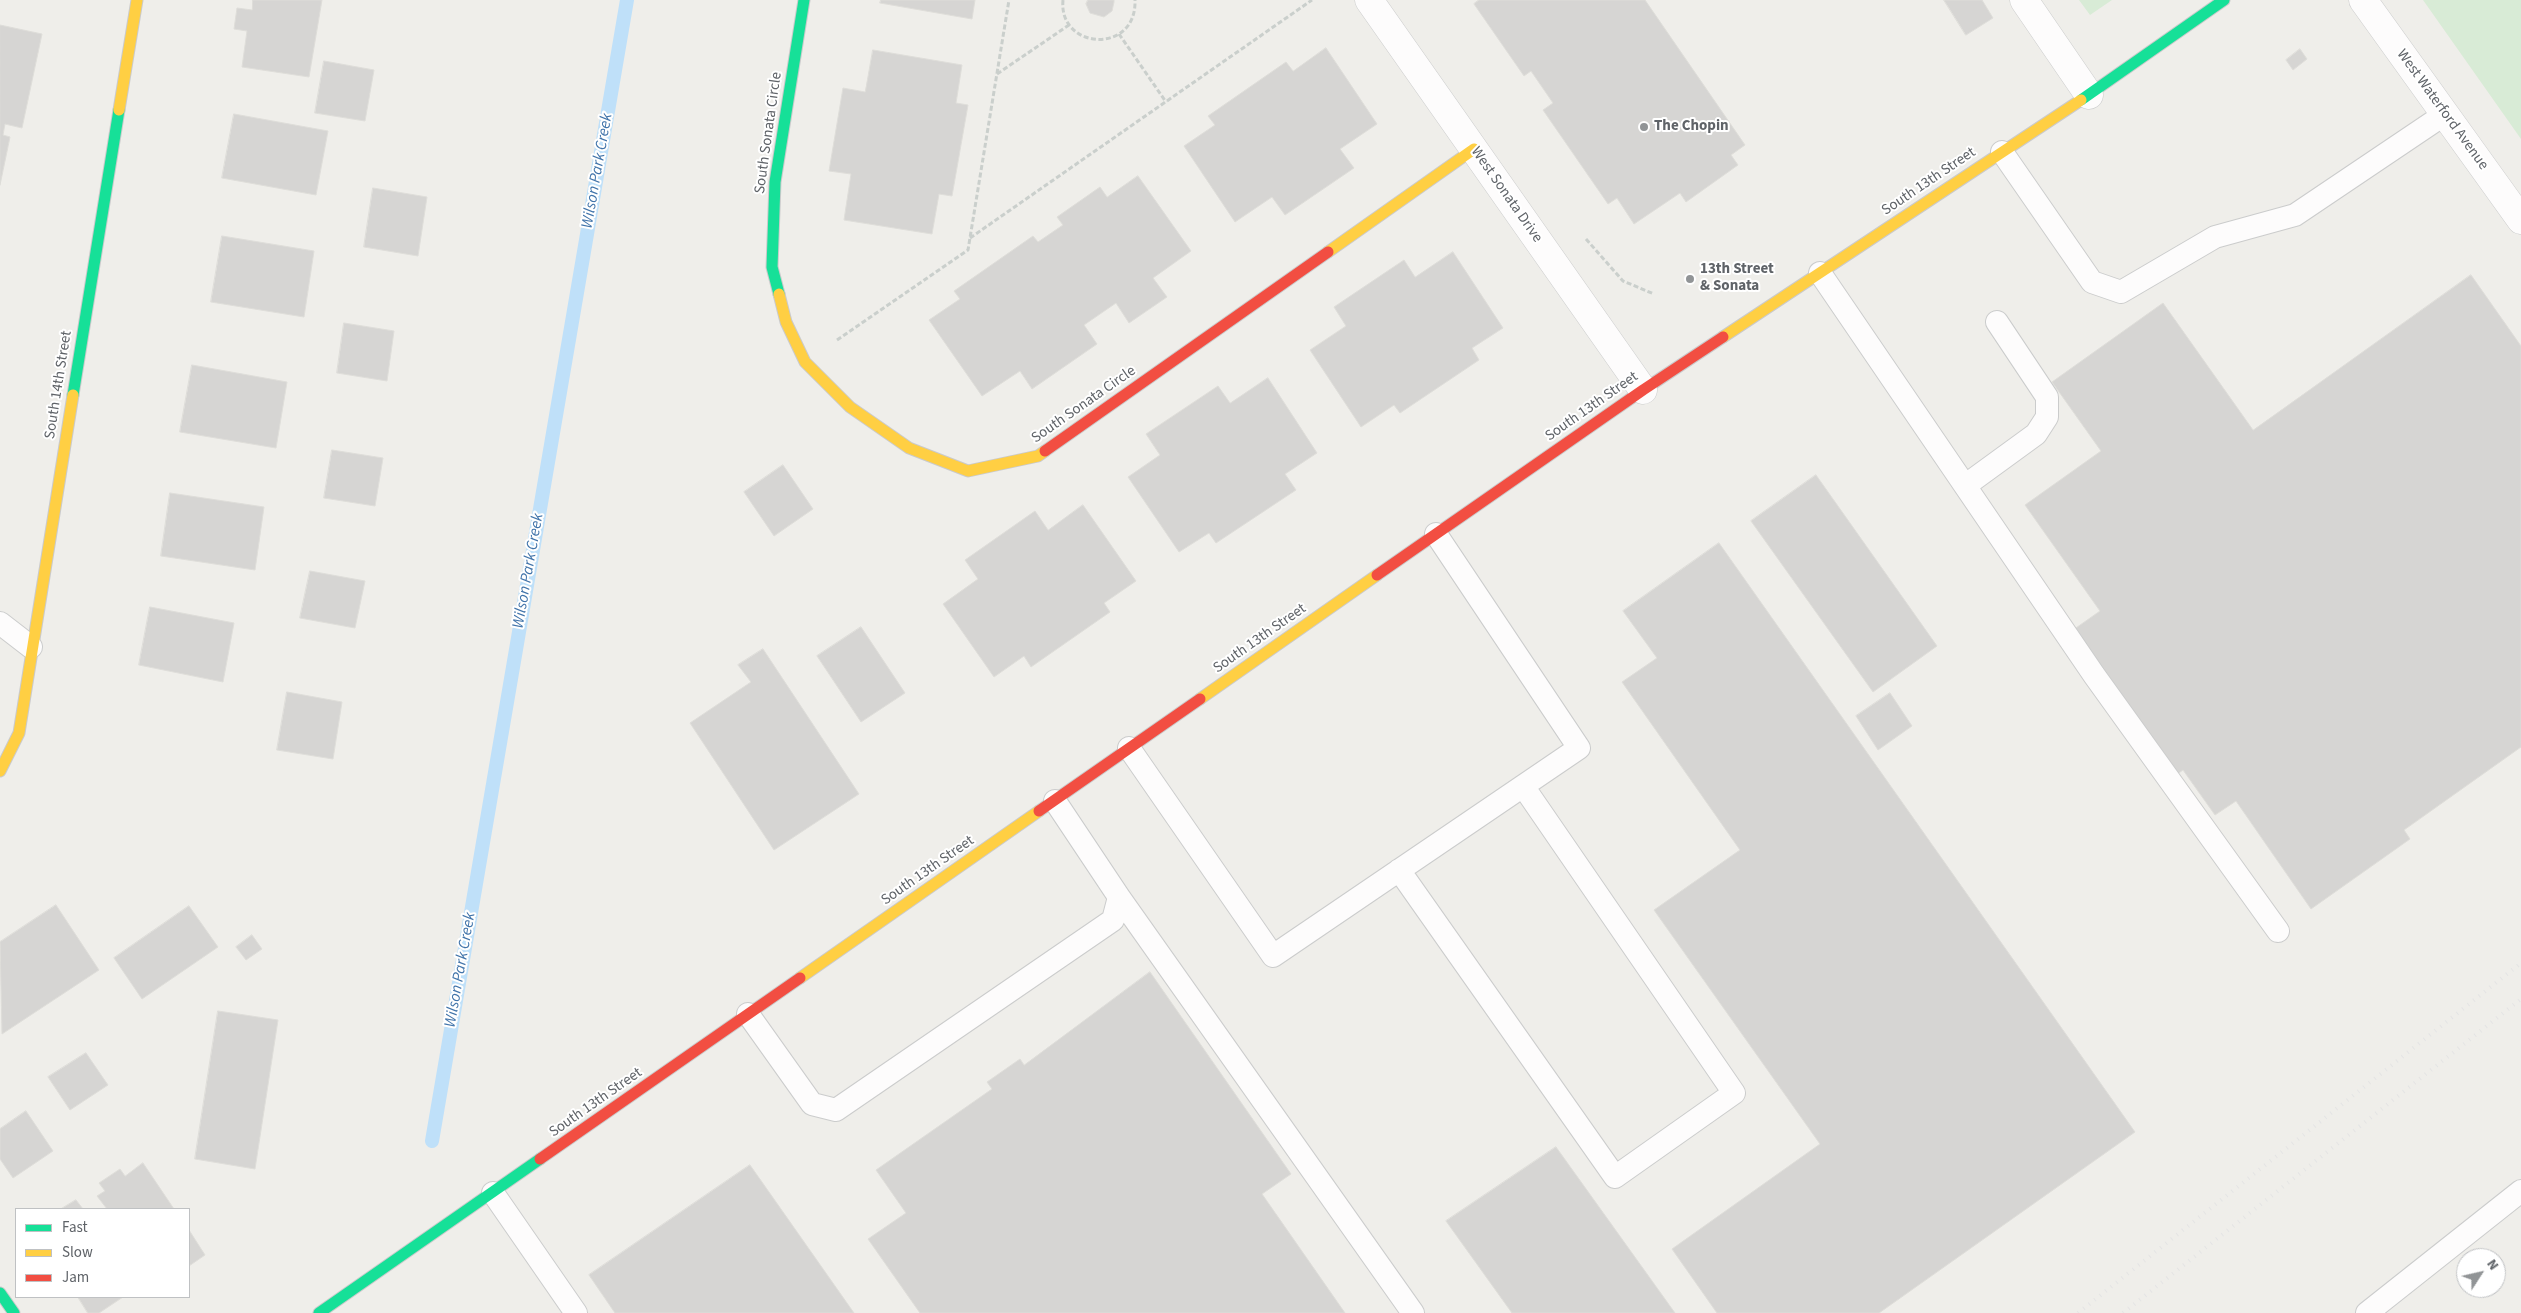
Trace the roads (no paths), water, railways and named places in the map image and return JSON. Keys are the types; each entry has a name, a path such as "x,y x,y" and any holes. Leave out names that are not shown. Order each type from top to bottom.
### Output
{"street":[{"name":"South 14th Street","path":"0,771 18,733 137,0"},
{"name":"South Sonata Circle","path":"804,0 775,182 772,267 786,322 805,362 850,407 910,448 968,470 1038,456 1474,148"},
{"name":"West Sonata Drive","path":"1369,0 1643,390"},
{"path":"2024,0 2089,95"},
{"name":"South 13th Street","path":"319,1313 1643,390 2089,95 2224,0"},
{"name":"West Waterford Avenue","path":"2363,0 2521,220"},
{"path":"0,1293 14,1313"}],"lane":[{"path":"2002,152 2092,282 2121,292 2216,237 2295,214 2445,114"},
{"path":"1820,273 2094,675 2278,931"},
{"path":"1966,486 2036,434 2047,417 2047,397 1997,322"},
{"path":"1129,748 1273,956 1579,748 1436,534"},
{"path":"0,624 31,647"},
{"path":"1399,870 1615,1177 1734,1093 1523,786"},
{"path":"1055,800 1119,897 1413,1313"},
{"path":"748,1014 812,1104 836,1110 1113,920 1119,897"},
{"path":"2367,1313 2521,1191"},
{"path":"493,1192 576,1313"}],"waterway":[{"name":"Wilson Park Creek","path":"432,1141 627,0"}],"railway":[{"path":"2078,1313 2521,963"},
{"path":"2123,1313 2521,999"}],"place":[{"name":"The Chopin","path":"1644,127"},
{"name":"13th Street & Sonata","path":"1690,279"}]}
